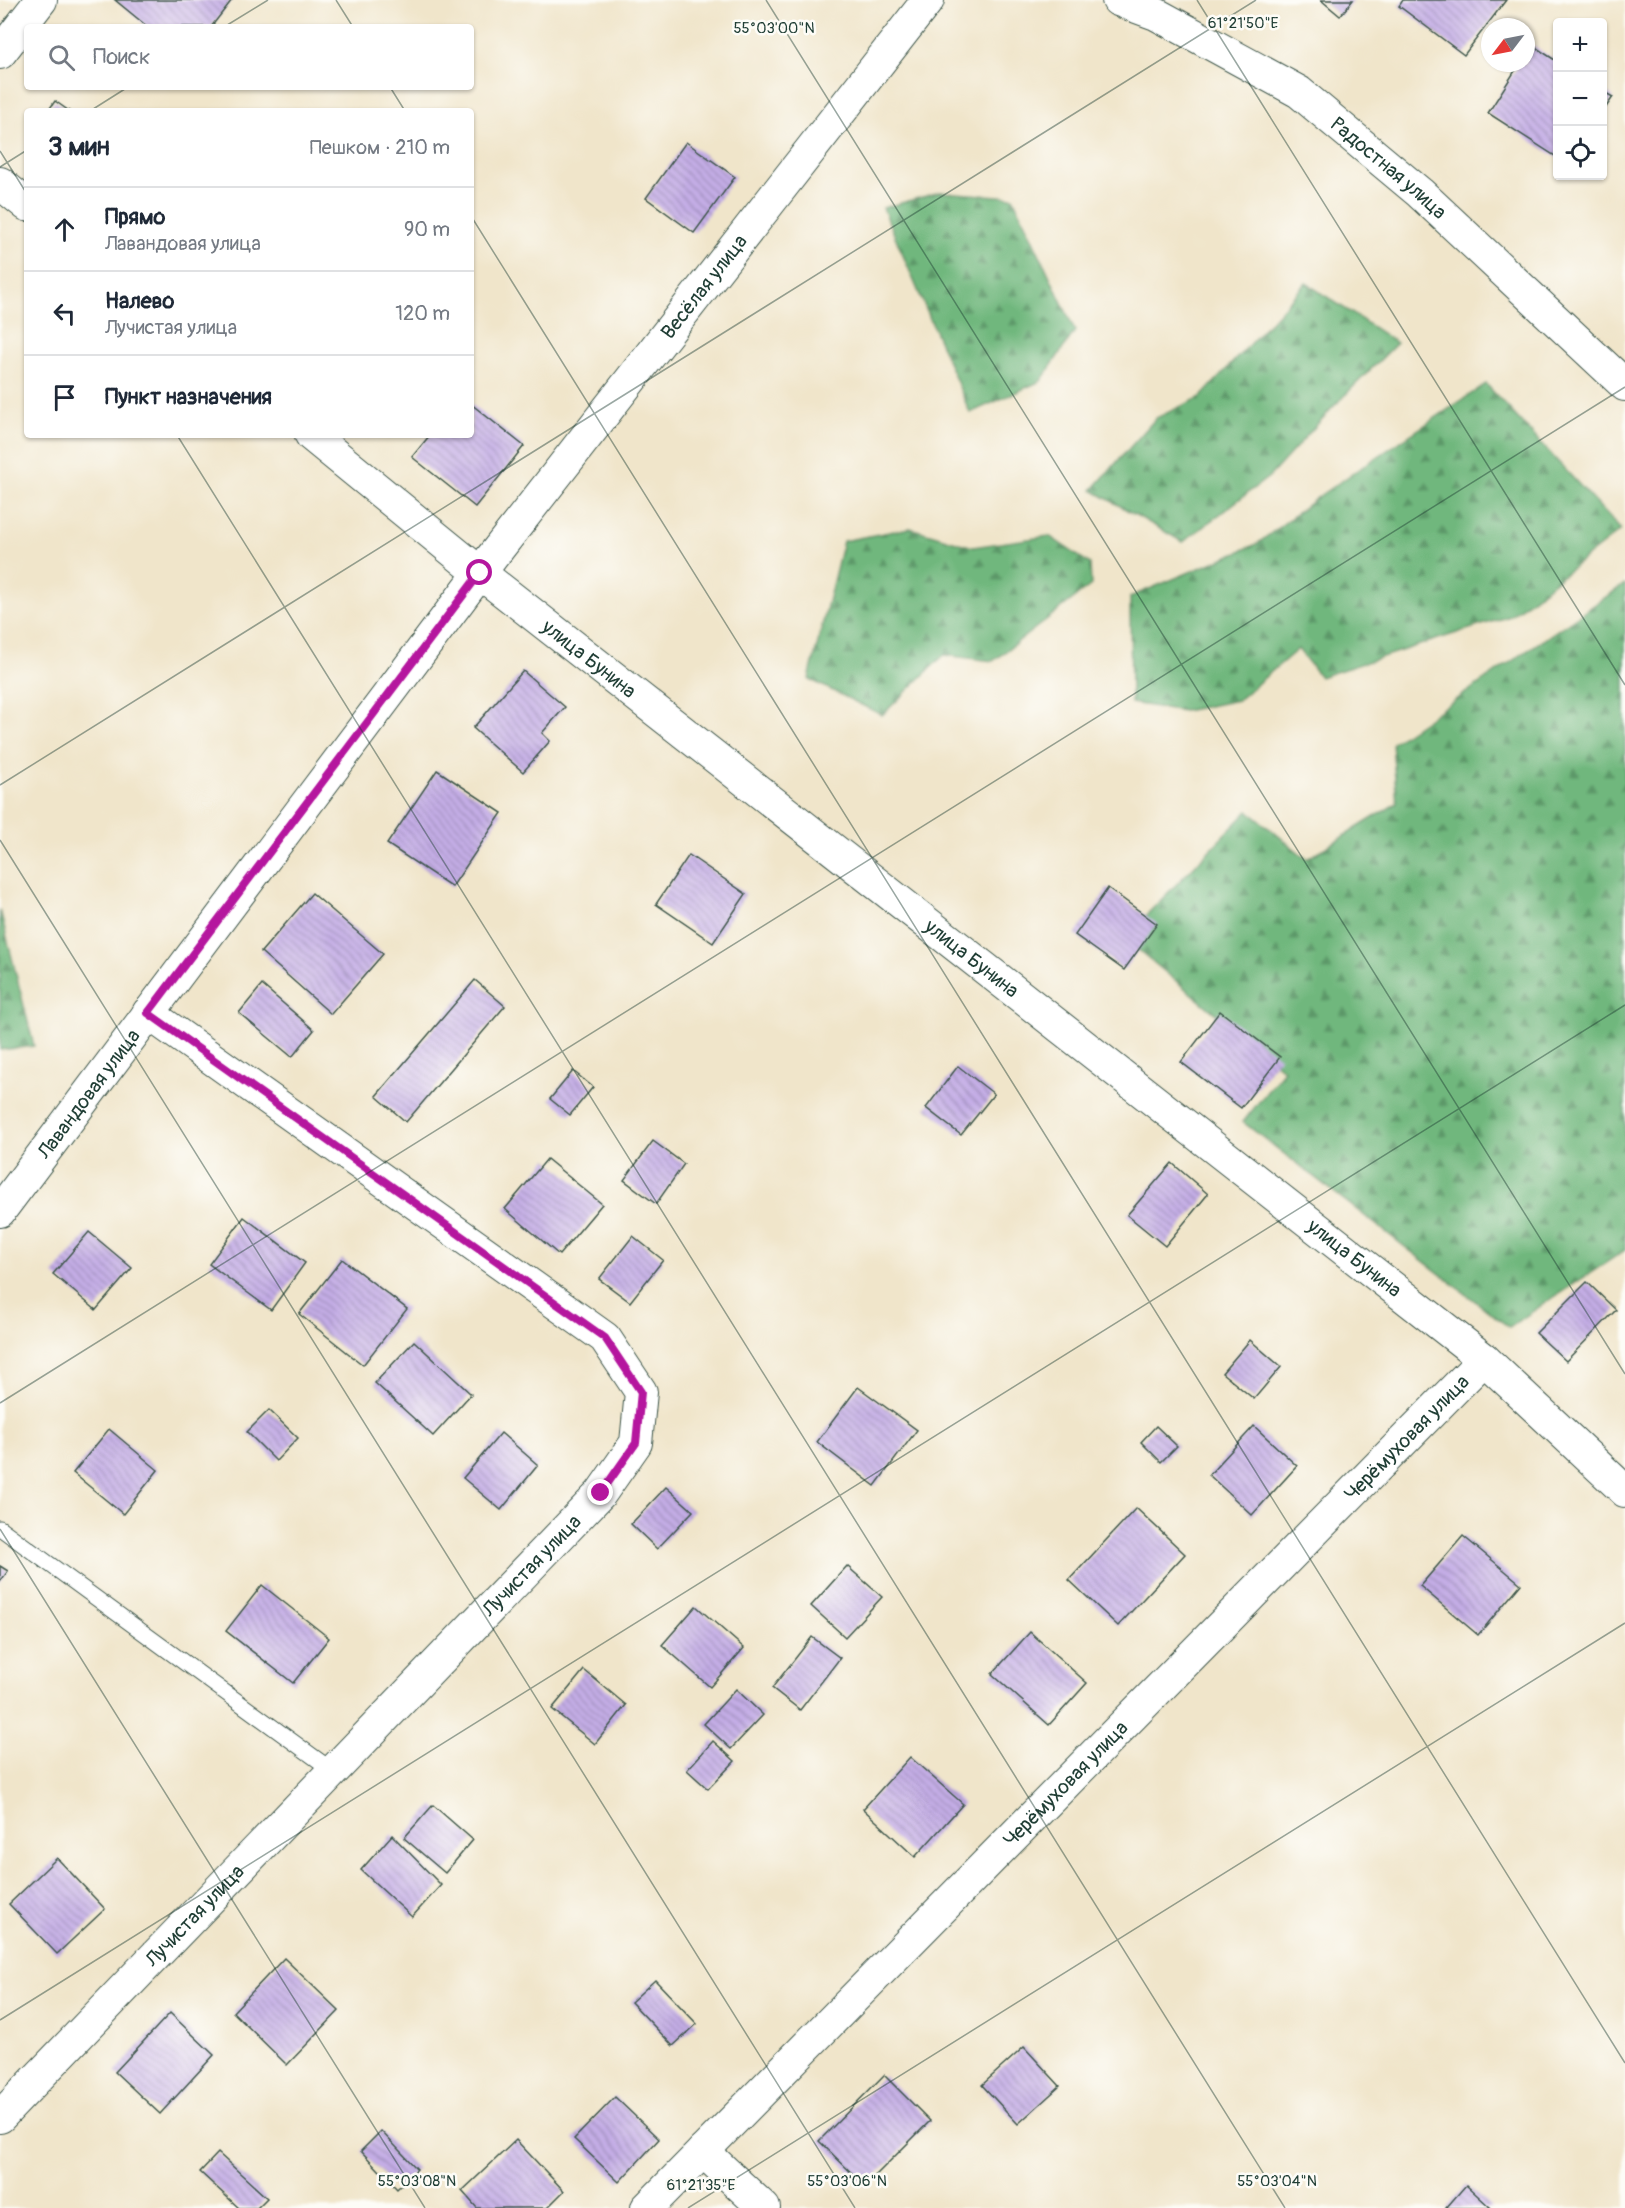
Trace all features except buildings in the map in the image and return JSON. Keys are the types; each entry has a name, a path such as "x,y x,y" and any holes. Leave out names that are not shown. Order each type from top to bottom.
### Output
{"street":[{"path":"0,53 41,0"},
{"name":"Весёлая улица","path":"480,573 928,0"},
{"name":"Радостная улица","path":"1118,0 1156,14 1299,92 1420,193 1625,385"},
{"path":"0,183 24,203"},
{"name":"улица Бунина","path":"315,438 480,573 1484,1359 1625,1491"},
{"name":"Лавандовая улица","path":"0,1211 480,573"},
{"name":"Лучистая улица","path":"0,2117 601,1493 636,1443 641,1392 605,1338 148,1013"},
{"name":"Черёмуховая улица","path":"647,2208 1484,1359"},
{"path":"703,2151 764,2208"}],"lane":[{"path":"0,1528 333,1771"}],"green space":[{"path":"940,192 1013,197 1075,331 1041,381 970,413 883,208"},
{"path":"1306,283 1397,343 1333,407 1270,476 1183,542 1092,490 1156,418 1201,397"},
{"path":"1486,384 1621,530 1510,616 1320,677 1298,649 1238,700 1184,711 1131,703 1130,597 1257,544 1322,494"},
{"path":"910,528 973,547 1049,536 1090,564 1091,585 993,661 944,655 882,715 809,679 843,541"},
{"path":"1625,584 1625,1250 1509,1327 1243,1122 1284,1070 1124,938 1248,811 1307,859 1397,803 1392,743"},
{"path":"0,910 34,1046 0,1050"}],"route":[{"path":"480,573 148,1013 605,1338 641,1392 636,1443 601,1493"}]}
